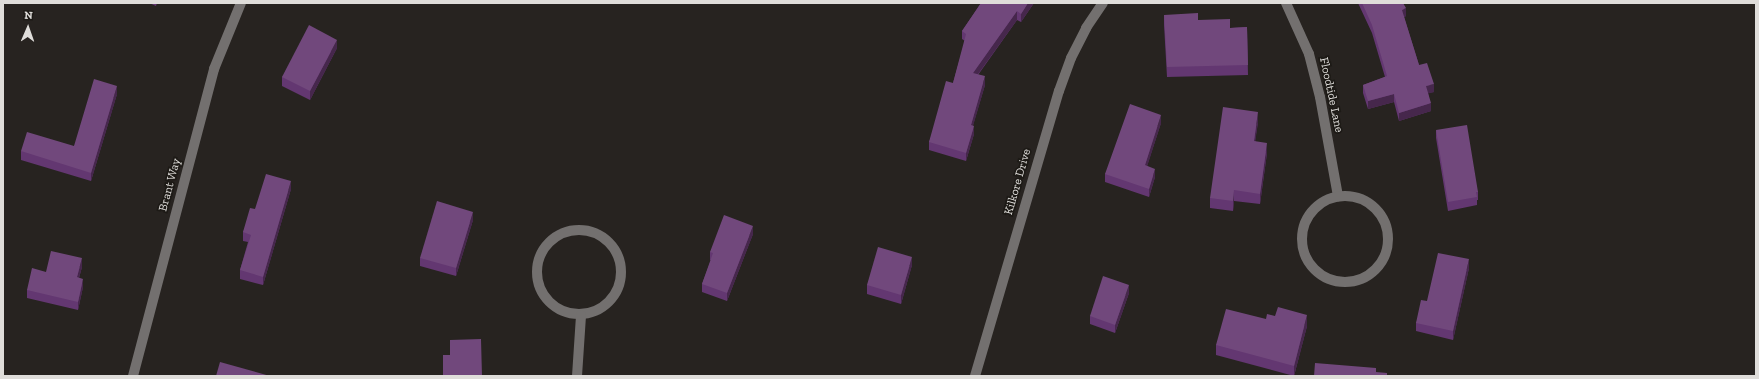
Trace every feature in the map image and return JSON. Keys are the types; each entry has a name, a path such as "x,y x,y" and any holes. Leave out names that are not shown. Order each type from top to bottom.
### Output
{"street":[{"name":"Brant Way","path":"133,376 214,69 241,3"},
{"name":"Kilkore Drive","path":"975,376 1059,91 1074,52 1103,3"},
{"name":"Floodtide Lane","path":"1286,3 1309,54 1320,97 1338,196"},
{"path":"1347,195 1365,201 1380,213 1387,230 1388,240 1384,258 1372,272 1355,281 1337,282 1321,275 1309,263 1302,247 1302,230 1309,214 1321,202 1338,196 1347,195"},
{"path":"584,230 593,232 608,241 619,256 622,274 613,299 598,310 581,315 563,311 548,300 539,284 537,271 540,257 550,242 566,232 584,230"},
{"path":"577,376 581,315"}],"building":[{"path":"981,3 1028,3 1021,14 1017,11 973,73 985,76 971,125 974,126 966,153 929,142 946,81 953,83 966,34 962,31"},
{"path":"1362,3 1403,3 1406,8 1402,10 1419,65 1427,63 1434,84 1426,86 1431,103 1399,113 1394,94 1368,101 1363,85 1387,76 1372,25"},
{"path":"1198,13 1198,20 1230,19 1230,28 1247,27 1248,65 1167,67 1164,15"},
{"path":"309,25 337,40 310,91 282,77"},
{"path":"94,79 117,86 91,173 21,151 27,132 74,146"},
{"path":"1130,104 1161,115 1145,165 1155,169 1149,189 1105,174"},
{"path":"1223,107 1258,112 1254,141 1267,143 1260,194 1234,190 1233,201 1210,198"},
{"path":"1467,125 1478,192 1476,192 1477,197 1448,202 1436,130"},
{"path":"266,174 291,181 263,277 240,270 251,235 243,232 250,208 255,209"},
{"path":"437,201 473,212 456,268 420,258"},
{"path":"724,215 753,226 727,293 702,284 713,253 710,252"},
{"path":"878,247 912,257 901,295 867,285"},
{"path":"51,251 82,258 77,277 83,279 78,302 27,290 32,268 46,272"},
{"path":"1438,253 1469,259 1453,331 1416,323 1421,300 1427,301"},
{"path":"1103,276 1129,285 1115,325 1090,316"},
{"path":"1278,307 1307,315 1294,366 1216,345 1226,309 1266,319 1267,314 1275,316"},
{"path":"481,339 482,376 443,376 443,355 450,355 450,340"},
{"path":"220,362 270,376 216,376"},
{"path":"1315,363 1376,368 1376,372 1387,373 1387,376 1314,376"}]}
